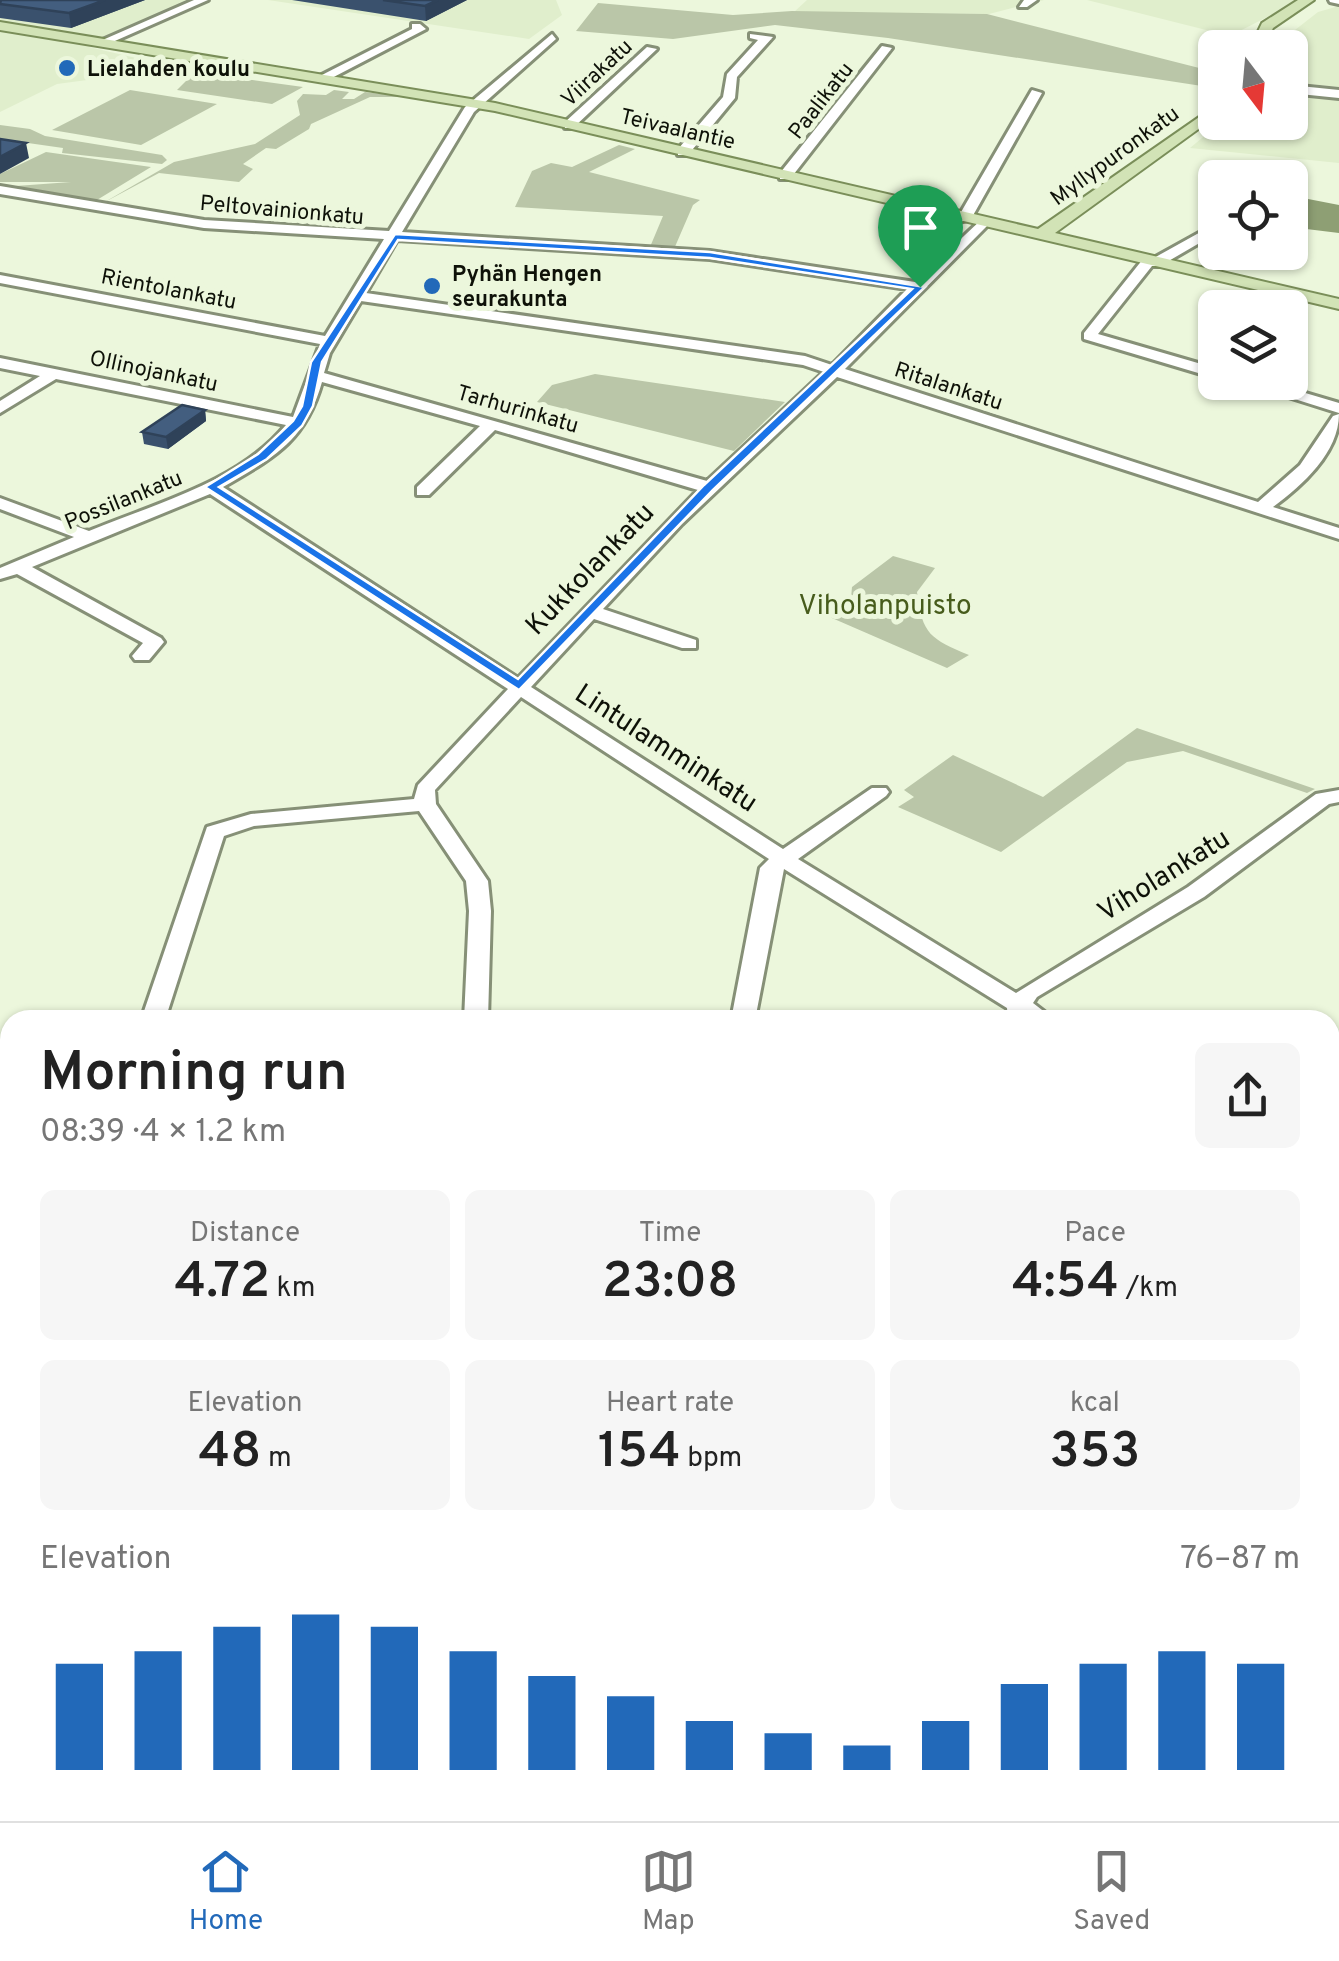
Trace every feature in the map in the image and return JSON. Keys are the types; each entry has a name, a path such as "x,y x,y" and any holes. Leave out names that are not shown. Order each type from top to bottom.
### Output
{"main road":[{"path":"1266,30 1307,0"},
{"name":"Teivaalantie","path":"0,26 475,104 1339,304"},
{"name":"Myllypuronkatu","path":"1039,236 1198,122"}],"street":[{"path":"104,42 203,0"},
{"path":"322,78 421,28 416,26"},
{"path":"683,152 729,98 731,76 766,37 754,36"},
{"name":"Possilankatu","path":"9,570 211,487 262,457 298,423 308,406 316,362 475,104 552,37"},
{"name":"Paalikatu","path":"785,176 886,48"},
{"name":"Viirakatu","path":"569,125 651,49"},
{"path":"1308,91 1339,94"},
{"name":"Kukkolankatu","path":"425,804 425,789 589,611 708,488 920,287 973,221 1036,93"},
{"name":"Peltovainionkatu","path":"0,190 204,224 710,255 920,287"},
{"path":"1198,237 1152,263 1089,336 1198,368"},
{"name":"Rientolankatu","path":"0,279 330,341"},
{"name":"Ritalankatu","path":"358,296 805,361 1339,534"},
{"name":"Ollinojankatu","path":"0,363 298,423"},
{"path":"0,408 55,373"},
{"name":"Tarhurinkatu","path":"314,377 331,378 708,488"},
{"path":"1308,399 1339,408"},
{"path":"1261,508 1290,488 1318,458 1339,419"},
{"path":"424,491 492,424"},
{"name":"Lintulamminkatu","path":"211,487 1013,1010"},
{"path":"0,503 89,537"},
{"path":"9,570 154,642 142,656"},
{"path":"589,611 690,644"},
{"path":"745,1010 768,874 782,858 879,792"},
{"name":"Viholankatu","path":"1020,1010 1029,992 1212,882 1323,798 1339,796"},
{"path":"156,1010 214,832 251,820 425,804 477,881 480,953 477,1010"}],"shaded area":[{"path":"0,0 194,0 89,47 149,61 117,76 57,84 0,112"},
{"path":"268,0 556,0 562,15 529,39"},
{"path":"807,0 1044,0 989,14 794,12"},
{"path":"1087,0 1300,0 1242,30 1206,30"},
{"path":"1339,6 1339,87 1308,84 1308,30 1295,30 1318,12"},
{"path":"1308,96 1339,99 1339,163 1190,148 1200,140 1308,140"},
{"path":"1308,199 1339,205 1339,233 1308,229"}],"green space":[{"path":"598,3 733,15 792,11 987,14 1198,68 1198,85 888,38 775,25 673,39 576,31"},
{"path":"195,72 303,87 272,104 177,90"},
{"path":"130,90 217,104 141,145 52,130"},
{"path":"334,90 349,92 342,99 354,99 365,92 407,97 370,97 311,124 276,149 266,148 243,164 253,169 239,182 159,173 103,203 174,162 255,144 300,115 297,101 303,94 326,95"},
{"path":"0,125 162,155 167,160 162,164 62,153 63,148 0,139"},
{"path":"619,145 635,149 589,172 700,200 693,205 674,249 650,247 663,216 515,207 532,171 551,163 572,167"},
{"path":"46,152 151,167 92,203 2,187 71,182 0,182 0,174"},
{"path":"595,374 785,402 734,451 537,402 552,385"},
{"name":"Viholanpuisto","path":"893,556 935,568 917,592 922,618 937,639 969,655 947,668 825,615 851,598 852,587"},
{"path":"1137,728 1315,789 1307,793 1183,751 1127,762 1001,852 898,807 914,797 904,790 953,755 1043,797"}],"building":[{"path":"1,0 105,0 69,13 0,4"},
{"path":"383,0 438,0 425,6"},
{"path":"0,139 26,143 0,157"},
{"path":"182,405 205,410 166,437 142,432"}],"place":[{"name":"Lielahden koulu","path":"67,68"},
{"name":"Pyhän Hengen seurakunta","path":"432,286"}],"route":[{"path":"395,237 710,255 920,287 708,488 519,686 211,487 262,457 298,423 308,406 316,362 395,237"}]}
